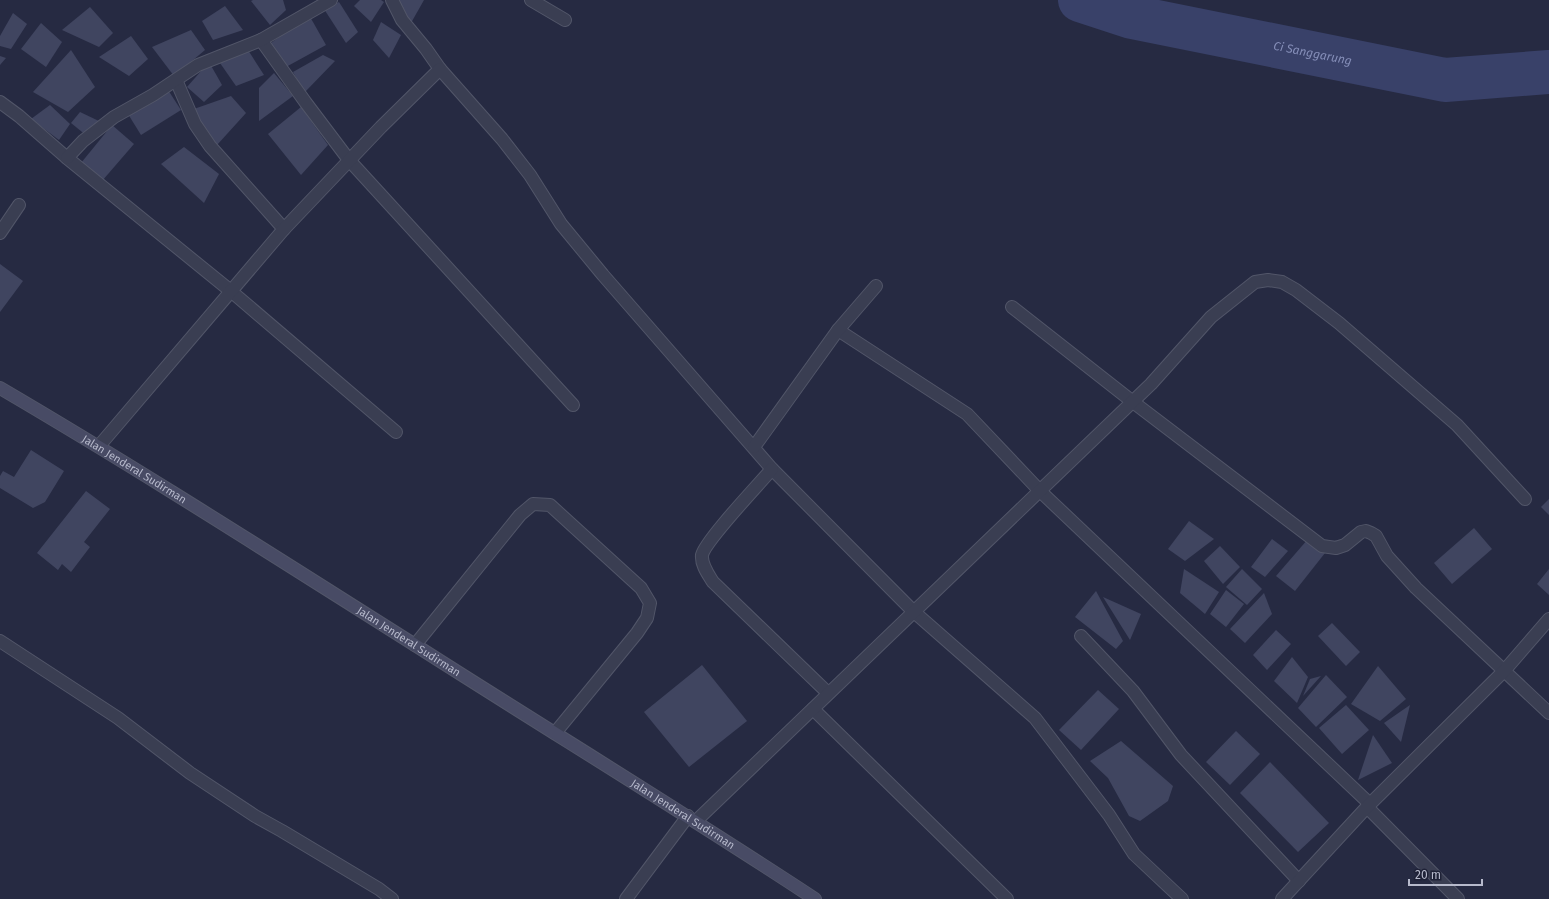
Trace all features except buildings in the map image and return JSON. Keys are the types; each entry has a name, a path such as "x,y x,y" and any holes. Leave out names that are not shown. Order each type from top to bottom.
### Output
{"main road":[{"name":"Jalan Jenderal Sudirman","path":"0,388 99,446 692,818 815,899"}],"street":[{"path":"63,154 114,118 198,65 261,40 331,0"},
{"path":"392,0 402,20 440,69 502,139 530,175 561,224 698,385 772,469 913,611 1035,718 1109,815 1134,854 1182,899"},
{"path":"531,0 565,20"},
{"path":"261,40 349,160 573,405"},
{"path":"99,446 232,292 284,229 349,160 440,69"},
{"path":"176,80 195,124 210,146 284,229"},
{"path":"0,102 19,116 63,154 232,292 396,432"},
{"path":"0,233 19,205"},
{"path":"626,899 692,818 813,709 913,611 1133,402 1211,317 1254,282 1268,280 1282,282 1296,290 1339,323 1457,425 1525,499"},
{"path":"754,447 838,330 876,286"},
{"path":"1012,307 1133,402 1322,546 1336,548 1344,545 1361,532 1371,532 1376,536 1387,556 1416,588 1549,713"},
{"path":"838,330 967,414 1040,491 1369,805 1458,899"},
{"path":"772,469 710,540 702,554 703,567 713,582 828,693"},
{"path":"415,645 520,514 533,504 550,505 641,588 650,603 647,618 637,632 555,733"},
{"path":"1282,899 1369,805 1504,671 1549,619"},
{"path":"1081,636 1133,691 1181,755 1299,881"},
{"path":"0,641 118,718 190,773 243,809 379,889 392,899"},
{"path":"813,709 1007,899"}],"waterway":[{"name":"Ci Sanggarung","path":"1080,0 1132,17 1445,80 1549,72"}]}
